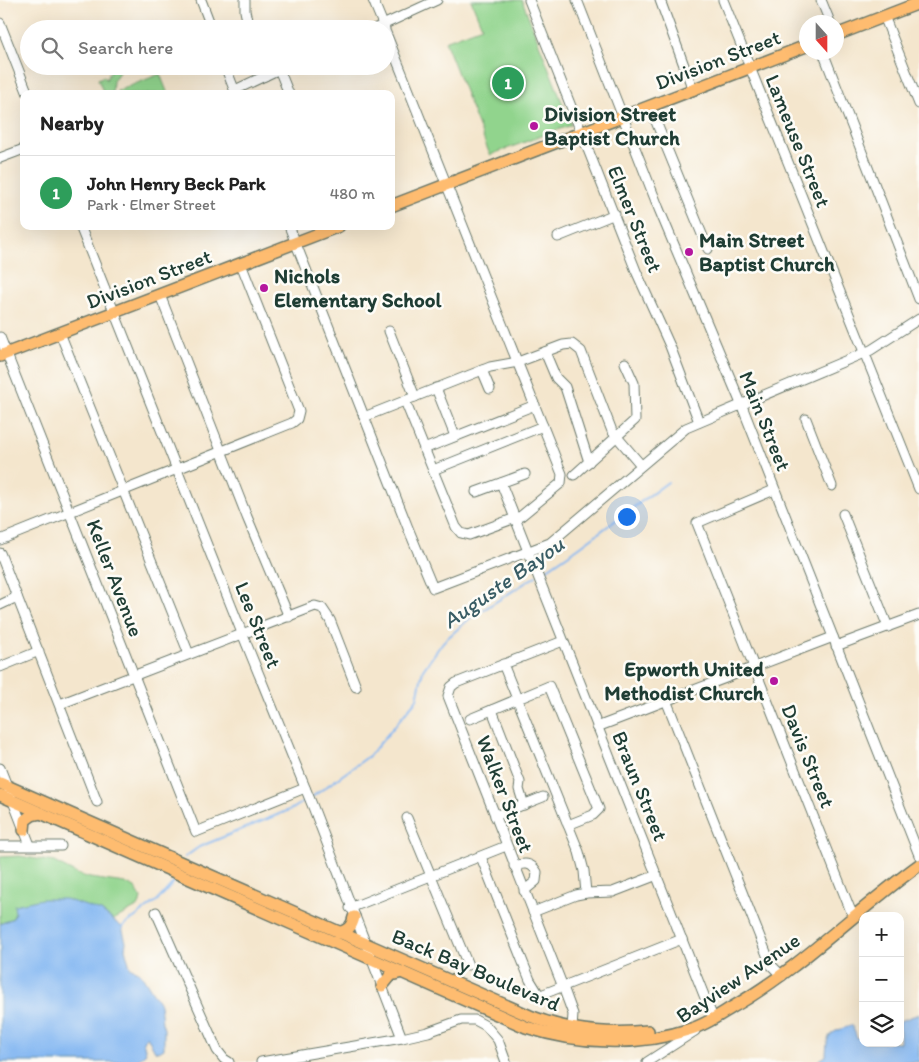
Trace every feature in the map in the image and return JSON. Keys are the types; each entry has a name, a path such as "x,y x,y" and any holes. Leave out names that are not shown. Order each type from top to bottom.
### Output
{"main road":[{"path":"844,32 884,16 903,4 919,3"},
{"name":"Division Street","path":"395,204 799,49"},
{"name":"Division Street","path":"3,355 329,230"},
{"name":"Back Bay Boulevard","path":"4,784 365,944 552,1024 572,1029 606,1033 630,1033 679,1026 713,1018"},
{"name":"Back Bay Boulevard","path":"0,795 526,1027 569,1038 591,1041 634,1040 692,1029 713,1018"},
{"path":"24,830 25,820 32,815 41,813"},
{"name":"Bayview Avenue","path":"713,1018 750,998 782,976 919,865"},
{"path":"340,933 352,925 352,912"},
{"path":"382,986 391,975 402,972"}],"street":[{"path":"200,0 208,20"},
{"path":"245,0 247,20"},
{"path":"373,0 381,20"},
{"path":"395,23 436,0"},
{"name":"Elmer Street","path":"529,0 699,422"},
{"name":"Main Street","path":"577,0 660,209 742,406 919,855"},
{"path":"660,0 694,90"},
{"name":"Lameuse Street","path":"723,0 919,489"},
{"path":"821,0 827,15"},
{"path":"884,16 919,104"},
{"path":"0,23 20,74"},
{"path":"395,54 562,474 559,486 530,510 515,518 468,535 461,533 456,527 405,400"},
{"path":"826,60 919,299"},
{"path":"21,75 26,90"},
{"path":"229,75 234,90"},
{"path":"284,75 288,90"},
{"path":"239,90 265,76"},
{"path":"650,107 708,250"},
{"path":"0,158 20,150"},
{"path":"558,237 615,214"},
{"name":"Lee Street","path":"82,230 313,807 402,1038"},
{"path":"291,230 433,588 529,552 555,539 680,431 742,406 880,345 919,319"},
{"path":"0,540 297,419 299,411 242,264"},
{"path":"160,295 220,450 289,617"},
{"path":"388,331 415,397"},
{"path":"60,334 189,654"},
{"name":"Keller Avenue","path":"0,338 3,355 70,512 196,832 306,790"},
{"path":"364,417 482,370 518,362 563,345 572,344 581,351 610,427 641,464"},
{"path":"545,352 556,378 565,387 567,392 588,462"},
{"path":"574,475 633,423 636,416 634,383 625,363"},
{"path":"482,370 490,389"},
{"path":"436,388 456,436"},
{"path":"424,448 535,405"},
{"path":"806,419 832,486"},
{"path":"433,470 543,426"},
{"path":"476,492 525,474"},
{"name":"Braun Street","path":"501,483 713,1018"},
{"name":"Davis Street","path":"774,490 697,523 850,909 855,916"},
{"path":"843,514 888,628"},
{"path":"0,553 97,802"},
{"path":"0,605 17,597"},
{"path":"60,704 242,633 289,617 308,608 319,606 325,611 330,620 356,687"},
{"path":"597,726 753,667 834,641 888,628 919,615"},
{"name":"Walker Street","path":"563,641 456,683 451,687 448,696 563,986 573,1014 572,1029"},
{"path":"0,667 39,651"},
{"path":"504,664 582,861 586,893"},
{"path":"470,719 549,686 599,809 597,812 568,825"},
{"path":"666,700 771,965 782,976"},
{"path":"492,710 520,782 519,789 524,805"},
{"path":"0,768 4,784 30,845"},
{"path":"495,816 543,797"},
{"path":"407,818 468,965"},
{"path":"0,846 61,846"},
{"path":"352,912 431,876 506,846"},
{"path":"481,857 532,985 538,993 541,994 563,986 682,939"},
{"path":"514,866 528,863 537,872 536,881 524,890"},
{"path":"533,912 586,893 613,892 657,875"},
{"path":"156,912 217,1050 228,1062"},
{"name":"Bayview Avenue","path":"647,1062 713,1018"},
{"path":"261,1062 402,1038 428,1032 461,1020 475,1020 486,1026 498,1040 506,1062"}],"green space":[{"path":"471,0 522,0 571,125 490,155 445,41 482,27"},
{"path":"108,75 117,75 113,81 112,90 102,90 98,79 104,76 106,80"},
{"path":"160,75 166,90 120,90"},
{"path":"20,856 54,862 77,874 90,878 125,883 135,888 141,898 139,906 113,920 101,911 15,913 13,918 0,924 0,857"}],"water":[{"path":"42,899 65,899 101,911 122,927 130,967 141,974 160,1004 164,1029 164,1049 159,1052 155,1051 147,1036 143,1041 146,1053 136,1062 0,1062 0,924 13,918 15,913 14,905"},
{"path":"919,1014 919,1062 816,1062 826,1056 827,1042 831,1034 852,1025 857,1038 859,1037 859,1047 904,1047 904,1020"}],"waterway":[{"name":"Auguste Bayou","path":"540,574 668,482"},
{"name":"Auguste Bayou","path":"312,797 369,756 394,727 417,699 423,670 443,642 469,619 536,576"},
{"name":"Auguste Bayou","path":"185,857 199,847 294,808 308,799"},
{"name":"Auguste Bayou","path":"122,927 158,900 174,882"}],"place":[{"name":"John Henry Beck Park","path":"508,83"},
{"name":"Division Street Baptist Church","path":"534,126"},
{"name":"Main Street Baptist Church","path":"689,252"},
{"name":"Nichols Elementary School","path":"264,288"},
{"name":"Epworth United Methodist Church","path":"774,681"}]}
